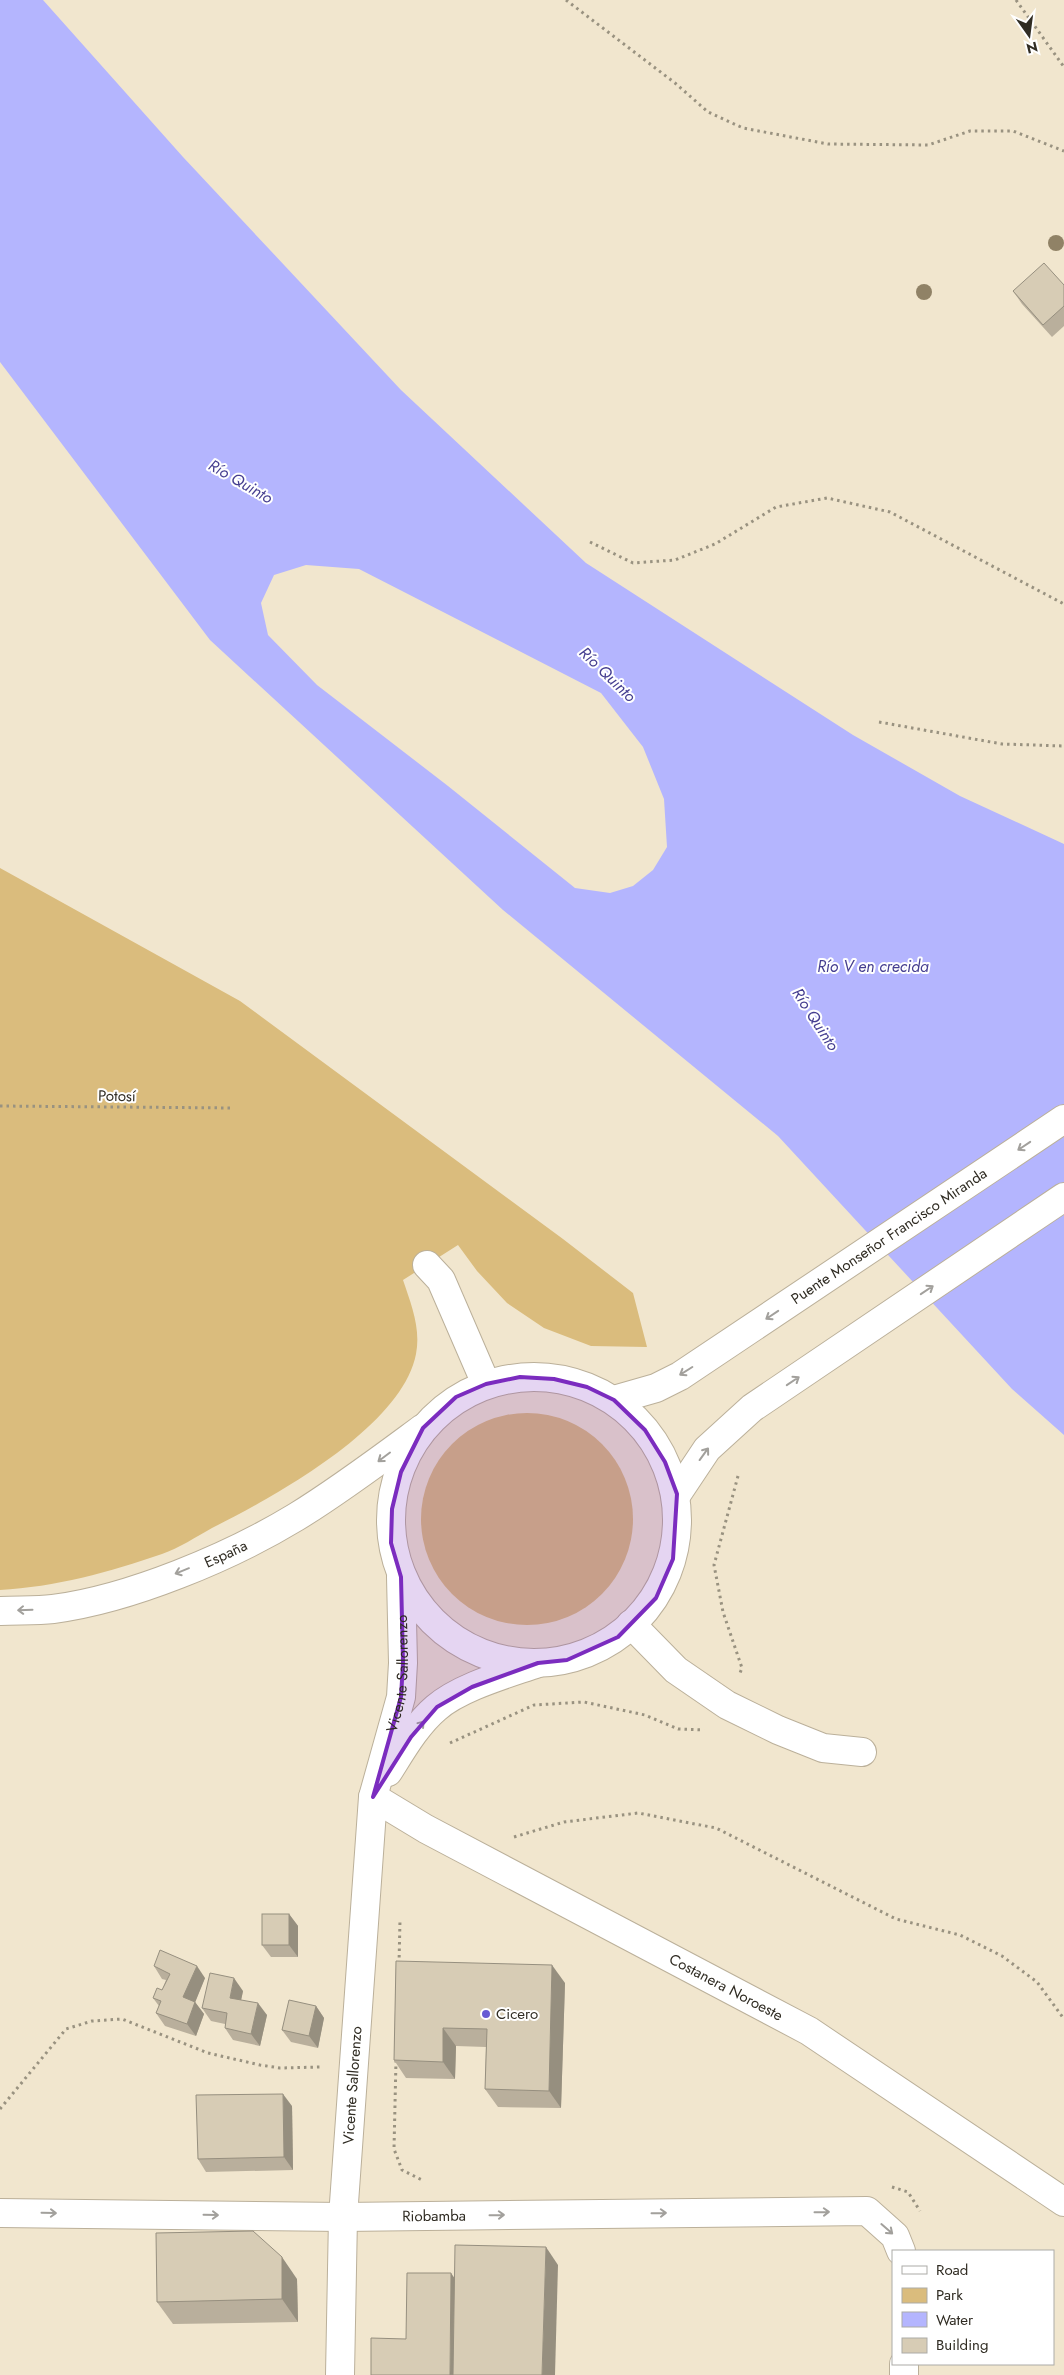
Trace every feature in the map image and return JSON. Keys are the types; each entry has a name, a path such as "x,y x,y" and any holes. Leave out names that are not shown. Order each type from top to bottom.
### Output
{"street":[{"name":"Puente Monseñor Francisco Miranda","path":"614,1400 656,1388 715,1353 1064,1119"},
{"path":"677,1494 707,1449 752,1408 1064,1197"},
{"path":"427,1265 441,1280 486,1384"},
{"name":"España","path":"0,1611 53,1609 134,1591 222,1555 295,1518 369,1468 423,1428 456,1398 486,1384 520,1377 554,1379 587,1387 614,1400 645,1430 665,1462 677,1494 678,1527 673,1559 656,1598 618,1638 567,1660 538,1662"},
{"path":"423,1428 401,1472 392,1509 391,1543 401,1578 421,1613 442,1633 472,1652 538,1662"},
{"name":"Vicente Sallorenzo","path":"340,2375 343,2217 373,1797 401,1697 403,1663 401,1578"},
{"path":"631,1624 676,1670 727,1705 778,1730 823,1748 862,1752"},
{"name":"Vicente Sallorenzo","path":"373,1797 411,1737 436,1707 472,1687 538,1662"},
{"name":"Costanera Noroeste","path":"373,1797 426,1829 809,2031 1064,2202"},
{"name":"Riobamba","path":"0,2212 343,2217 867,2211 895,2236 901,2250"}],"path":[{"path":"566,0 675,83 708,112 743,128 828,144 928,145 970,131 1013,131 1064,151"},
{"path":"1016,0 1064,67"},
{"path":"590,542 633,563 674,560 715,544 776,507 827,498 890,512 1064,604"},
{"path":"879,722 1002,744 1064,746"},
{"name":"Potosí","path":"0,1106 233,1108"},
{"path":"468,1851 564,1822 638,1813 716,1828 896,1919 960,1935 1002,1956 1037,1982 1064,2019"},
{"path":"0,2109 66,2029 92,2021 122,2019 208,2053 280,2068 354,2070"}],"highlighted area":[{"path":"520,1377 554,1379 587,1387 614,1400 645,1430 665,1462 677,1494 673,1559 656,1598 618,1637 567,1660 538,1663 472,1687 437,1707 411,1737 373,1797 401,1697 403,1663 401,1577 391,1543 392,1509 401,1472 423,1428 456,1397 486,1384"}],"green space":[{"path":"0,868 240,1001 563,1239 633,1293 647,1347 591,1346 544,1328 507,1303 477,1271 458,1245 403,1280 414,1316 417,1335 416,1354 406,1381 387,1408 362,1433 332,1457 268,1498 168,1552 82,1578 41,1586 0,1590"},
{"path":"517,1413 537,1413 558,1417 577,1425 602,1444 615,1460 625,1478 631,1498 633,1519 631,1540 625,1560 615,1578 602,1594 577,1613 558,1621 537,1625 517,1625 496,1621 477,1613 460,1601 445,1586 433,1569 425,1550 421,1529 421,1509 425,1488 433,1469 445,1452 460,1437 477,1425 496,1417"}],"water":[{"name":"Río V en crecida","path":"0,0 43,0 183,157 401,390 586,563 853,735 960,796 1064,844 1064,1435 1012,1389 778,1136 503,910 210,640 0,362","holes":["306,565 359,569 601,693 643,747 664,799 667,847 653,870 633,886 610,893 575,888 448,786 317,685 268,635 261,603 274,575"]}],"building":[{"path":"1044,263 1064,285 1064,306 1043,325 1013,291"},
{"path":"262,1914 289,1914 289,1945 262,1945"},
{"path":"160,1950 197,1966 183,1997 195,2002 187,2024 156,2013 161,2001 153,1998 157,1988 162,1990 170,1974 154,1966"},
{"name":"Cicero","path":"396,1961 552,1965 549,2091 485,2089 487,2029 443,2028 443,2062 394,2060"},
{"path":"210,1973 234,1978 230,1998 258,2003 251,2034 225,2028 227,2013 202,2008"},
{"path":"289,2000 316,2006 309,2036 282,2030"},
{"path":"283,2094 284,2157 198,2159 196,2095"},
{"path":"253,2231 282,2257 282,2299 157,2302 156,2233"},
{"path":"455,2245 546,2247 542,2375 453,2375"},
{"path":"407,2273 451,2273 450,2375 371,2375 371,2338 406,2339"}],"place":[{"name":"Cicero","path":"486,2014"}],"water label":[{"name":"Río Quinto","path":"241,481"},
{"name":"Río Quinto","path":"608,674"},
{"name":"Río Quinto","path":"816,1019"}]}
